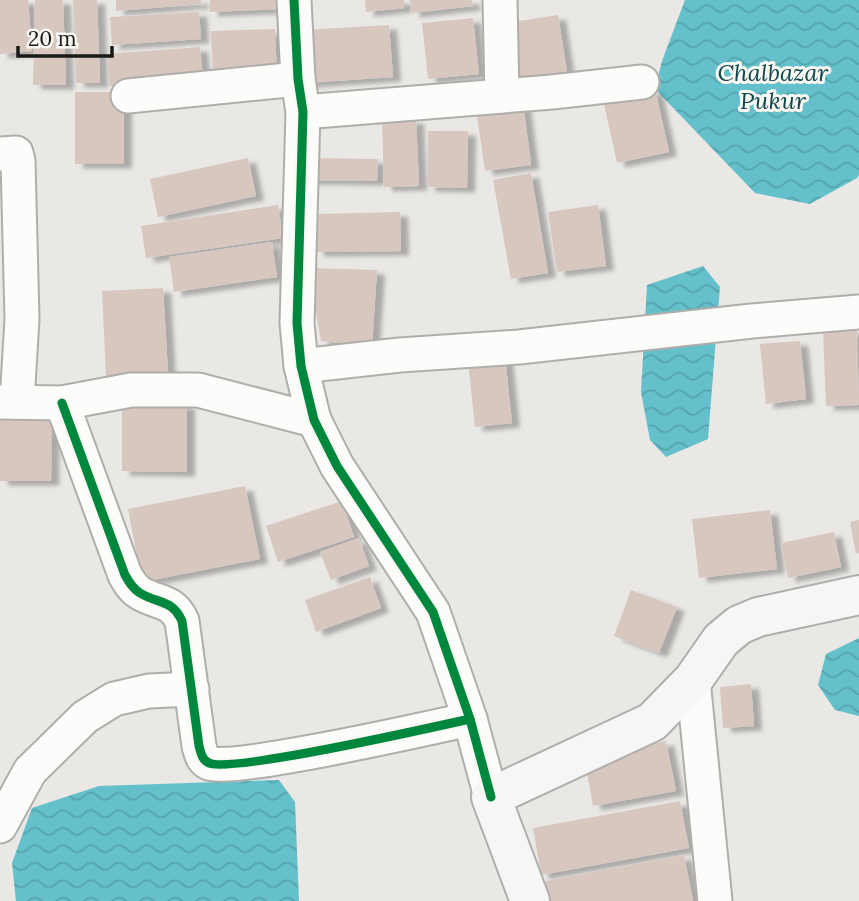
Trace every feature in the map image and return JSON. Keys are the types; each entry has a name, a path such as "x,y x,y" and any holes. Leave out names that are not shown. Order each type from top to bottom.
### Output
{"street":[{"path":"295,0 298,79 303,112 297,323 301,366 314,420 337,466 433,611 470,719 491,797 530,901"},
{"path":"500,0 502,96"},
{"path":"128,96 298,79"},
{"path":"303,112 642,82"},
{"path":"0,154 16,153 18,161 22,319 8,402 62,403 131,390 198,390 314,420"},
{"path":"301,366 859,312"},
{"path":"62,403 125,575 141,594 169,604 178,611 186,637 202,758 208,763 215,765 253,762 470,719"},
{"path":"491,797 652,722 693,680 721,640 739,625 758,617 859,595"},
{"path":"693,680 715,901"},
{"path":"0,826 30,771 91,712 114,699 149,691 192,689"}],"water":[{"name":"Chalbazar Pukur","path":"685,0 859,0 857,178 810,204 755,193 655,89 662,61"},
{"path":"703,266 720,287 708,439 666,457 650,440 641,392 647,285"},
{"path":"859,638 859,716 835,710 818,685 826,654"},
{"path":"279,780 295,802 299,901 16,901 12,863 32,808 99,786"}],"building":[{"path":"0,0 28,0 32,51 0,54"},
{"path":"35,0 63,0 66,85 33,85"},
{"path":"73,0 97,0 100,83 76,83"},
{"path":"116,0 201,0 201,4 116,11"},
{"path":"210,0 282,0 282,9 210,12"},
{"path":"365,0 404,0 404,8 366,12"},
{"path":"410,0 472,0 473,6 412,13"},
{"path":"199,12 201,39 112,45 110,17"},
{"path":"558,15 569,84 517,92 506,23"},
{"path":"473,18 479,74 428,79 422,23"},
{"path":"389,25 393,77 306,83 303,30"},
{"path":"275,29 277,78 213,80 211,31"},
{"path":"200,47 203,78 109,86 107,54"},
{"path":"655,89 669,152 617,163 603,100"},
{"path":"75,92 124,92 124,164 75,164"},
{"path":"523,103 531,165 485,171 476,109"},
{"path":"416,119 419,186 384,187 382,120"},
{"path":"428,131 468,131 467,188 427,187"},
{"path":"248,158 256,196 158,217 150,179"},
{"path":"307,158 378,159 377,181 307,180"},
{"path":"531,173 548,273 511,279 493,180"},
{"path":"278,205 283,238 146,258 141,226"},
{"path":"598,205 606,266 557,272 548,212"},
{"path":"400,212 401,251 316,252 315,214"},
{"path":"272,242 277,277 174,292 169,257"},
{"path":"308,268 377,270 372,346 321,341"},
{"path":"163,288 168,373 106,376 102,291"},
{"path":"857,329 859,405 826,406 823,331"},
{"path":"800,341 806,399 766,404 760,344"},
{"path":"505,357 512,423 475,427 468,360"},
{"path":"122,402 187,404 187,472 122,471"},
{"path":"0,412 52,413 51,481 0,481"},
{"path":"245,486 260,559 142,582 128,509"},
{"path":"342,501 354,537 278,562 266,526"},
{"path":"770,510 777,569 699,578 692,519"},
{"path":"859,520 859,553 856,554 850,522"},
{"path":"834,532 841,567 788,578 781,543"},
{"path":"359,538 369,566 331,580 320,552"},
{"path":"370,577 381,608 316,632 305,600"},
{"path":"631,590 677,607 659,653 614,636"},
{"path":"751,684 754,726 723,728 720,687"},
{"path":"666,741 676,791 593,806 584,756"},
{"path":"680,801 689,848 541,875 533,828"},
{"path":"684,855 693,901 548,901 545,881"}],"cycle path":[{"path":"294,0 298,79 303,112 297,323 301,366 314,420 337,466 433,612 470,719 491,797"},
{"path":"62,403 125,575 138,591 174,609 182,621 199,746 207,762 225,764 291,756 470,719"}]}
